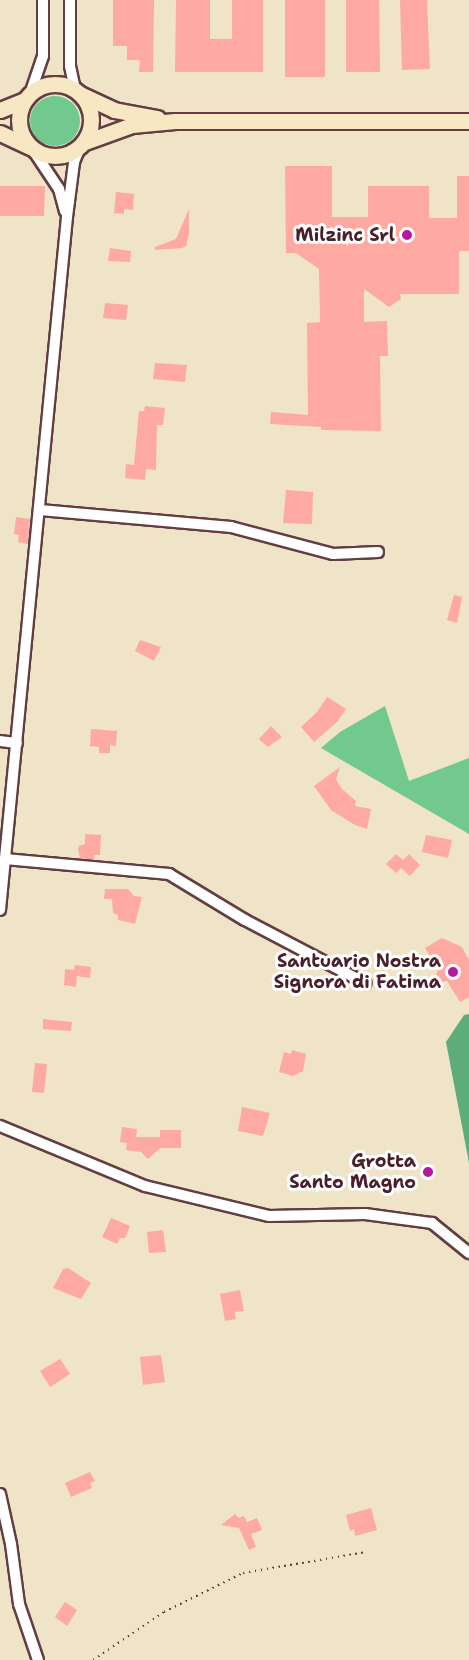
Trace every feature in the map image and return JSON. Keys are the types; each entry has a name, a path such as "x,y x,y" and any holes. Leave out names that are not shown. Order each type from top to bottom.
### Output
{"main road":[{"path":"0,110 51,84 77,91 114,110 175,121"},
{"path":"77,91 90,111 92,122 82,145"},
{"path":"27,97 18,120 24,140 32,149"},
{"path":"0,133 44,155 57,157 69,154 82,145 132,125 175,121 469,121"}],"street":[{"path":"27,97 43,56 43,0"},
{"path":"70,0 70,66 77,91"},
{"path":"0,910 67,217 75,162 82,145"},
{"path":"32,149 59,189 67,217"},
{"path":"40,510 231,527 333,554 378,552"},
{"path":"0,741 16,743"},
{"path":"5,858 169,874 245,920 365,983"},
{"path":"0,1126 145,1186 269,1216 365,1214 432,1223 469,1252"},
{"path":"0,1494 11,1544 19,1604 38,1660"}],"path":[{"path":"93,1660 164,1612 243,1573 366,1552"}],"green space":[{"path":"55,96 73,103 80,121 73,139 55,146 37,139 30,121 37,103"},
{"path":"385,706 409,781 469,758 469,834 321,748 340,732"},
{"path":"469,1014 469,1163 446,1042 464,1015"}],"building":[{"path":"113,0 154,0 153,72 139,72 140,60 127,60 127,46 113,46"},
{"path":"176,0 210,0 210,39 232,39 232,0 263,0 263,72 175,72"},
{"path":"285,0 325,0 325,77 285,77"},
{"path":"346,0 379,0 380,72 346,72"},
{"path":"400,0 427,0 430,69 402,70"},
{"path":"285,166 332,166 332,217 368,217 368,186 429,186 429,218 457,218 457,176 469,176 469,251 459,251 459,294 400,294 401,299 389,307 364,289 364,322 387,321 388,356 380,356 381,431 321,430 321,427 270,424 271,412 308,415 307,323 320,322 319,269 296,253 286,253"},
{"path":"0,186 45,186 44,216 0,216"},
{"path":"116,192 134,194 133,210 124,209 124,214 114,213"},
{"path":"189,209 189,235 186,246 155,250 155,247 176,239"},
{"path":"110,248 131,251 130,262 108,261"},
{"path":"105,303 128,305 126,320 103,318"},
{"path":"155,363 187,365 185,382 153,379"},
{"path":"145,406 165,408 163,425 157,425 156,470 146,469 145,480 125,478 126,464 134,465 139,411 144,411"},
{"path":"286,490 313,492 312,524 283,523"},
{"path":"16,517 30,519 28,544 18,542 19,535 14,534"},
{"path":"454,595 462,597 457,623 447,620"},
{"path":"140,640 161,647 154,661 135,651"},
{"path":"327,697 346,709 337,722 314,742 301,727 317,712"},
{"path":"271,726 282,737 268,747 259,739"},
{"path":"91,729 117,731 116,746 110,745 110,753 99,753 99,747 90,746"},
{"path":"340,767 336,779 342,789 356,801 355,806 371,809 367,829 355,825 331,810 314,786"},
{"path":"85,834 101,835 100,855 94,855 94,860 80,858 78,849 79,846 85,844"},
{"path":"426,835 452,840 448,858 422,852"},
{"path":"396,854 403,860 409,854 420,865 410,876 401,868 396,873 386,864"},
{"path":"105,889 128,889 134,896 142,897 135,924 118,920 118,915 113,913 112,899 104,899"},
{"name":"Santuario Nostra Signora di Fatima","path":"442,938 462,947 469,960 469,997 460,1002 447,981 439,982 436,976 438,969 425,948"},
{"path":"75,965 91,967 90,978 77,976 76,987 64,985 65,969 74,970"},
{"path":"43,1019 72,1022 71,1031 43,1029"},
{"path":"292,1050 306,1054 303,1071 293,1076 279,1072 284,1052 291,1054"},
{"path":"35,1063 47,1064 44,1093 32,1092"},
{"path":"242,1107 270,1113 263,1136 238,1131"},
{"path":"122,1127 137,1129 136,1137 160,1137 160,1130 181,1130 181,1148 160,1148 148,1159 141,1152 126,1150 127,1143 120,1142"},
{"path":"111,1218 130,1226 125,1238 120,1238 117,1244 102,1237"},
{"path":"163,1230 166,1252 149,1253 147,1232"},
{"path":"68,1268 91,1283 81,1299 53,1288 63,1269"},
{"path":"240,1290 244,1311 235,1312 236,1319 225,1321 220,1294"},
{"path":"161,1355 165,1382 143,1385 140,1357"},
{"path":"60,1359 70,1374 50,1387 40,1371"},
{"path":"90,1472 95,1481 90,1483 92,1488 71,1497 65,1483"},
{"path":"371,1508 377,1530 355,1536 354,1529 350,1531 346,1515"},
{"path":"235,1514 239,1518 244,1516 247,1522 257,1518 262,1530 251,1534 256,1547 249,1550 239,1528 221,1525"},
{"path":"65,1602 77,1610 67,1626 55,1617"}],"place":[{"name":"Milzinc Srl","path":"407,235"},
{"name":"Santuario Nostra Signora di Fatima","path":"453,972"},
{"name":"Grotta Santo Magno","path":"428,1172"}]}
